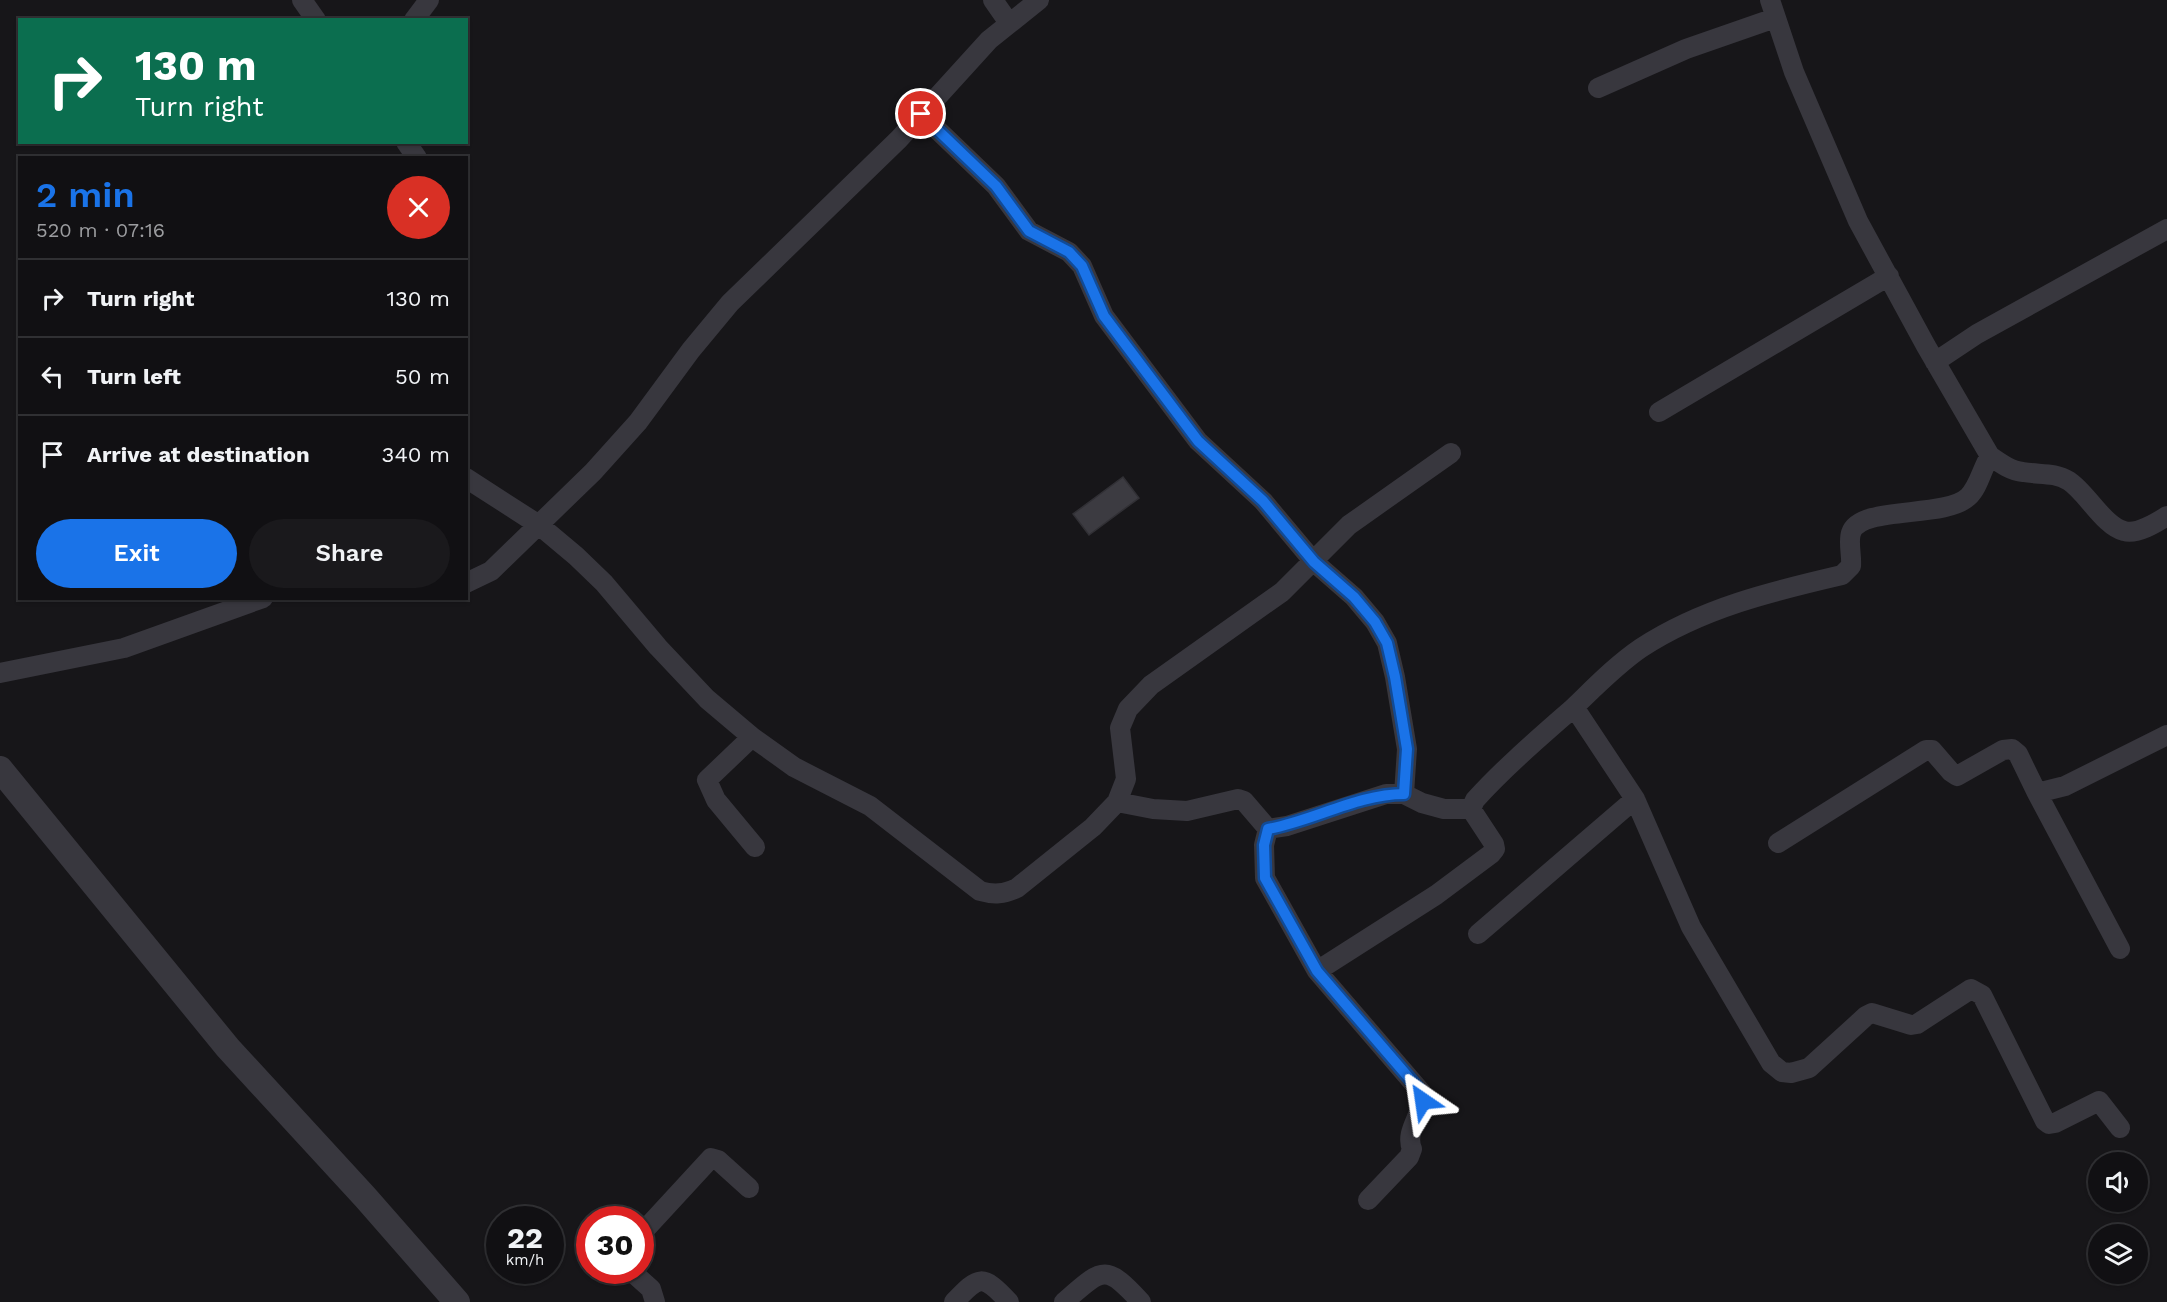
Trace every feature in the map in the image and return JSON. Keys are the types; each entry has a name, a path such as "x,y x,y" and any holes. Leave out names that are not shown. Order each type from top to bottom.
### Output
{"street":[{"path":"302,0 315,18"},
{"path":"416,18 429,0"},
{"path":"993,0 1009,23"},
{"path":"468,582 491,571 593,472 638,422 691,350 730,303 891,147 989,40 1039,0"},
{"path":"1598,88 1773,9 1802,91 1858,221 1935,362 1990,456 2000,464 2021,472 2054,474 2069,481 2114,526 2123,531 2134,532 2167,516"},
{"path":"921,114 996,186 1029,231 1069,252 1082,266 1104,316 1198,441 1263,501 1314,562 1354,597 1375,622 1387,643 1407,749 1404,794"},
{"path":"1935,362 1977,334 2167,229"},
{"path":"1659,412 1889,276"},
{"path":"468,479 539,525 604,583 699,690 752,737 794,766 870,806 980,891 1004,894 1017,888 1093,827 1117,802 1126,779 1120,728 1128,710 1151,686 1282,592 1349,525 1451,453"},
{"path":"1471,809 1484,790 1640,649 1722,608 1762,594 1842,575 1851,566 1850,534 1856,525 1870,517 1908,514 1960,502 1974,489 1990,456"},
{"path":"0,673 124,648 257,600"},
{"path":"1574,707 1635,799 1691,927 1757,1043 1782,1072 1791,1073 1809,1068 1872,1013 1911,1025 1917,1024 1971,989 1982,995 2045,1121 2049,1124 2055,1123 2099,1101 2120,1128"},
{"path":"2037,793 2065,786 2167,735"},
{"path":"752,737 707,780 716,800 754,847"},
{"path":"1778,843 1926,750 1932,750 1957,776 2003,750 2012,749 2018,754 2120,949"},
{"path":"0,770 228,1048 365,1197 457,1302"},
{"path":"1268,829 1287,826 1386,794 1404,794 1422,803 1444,809 1471,809"},
{"path":"1117,802 1152,809 1187,811 1238,799 1244,801 1268,829"},
{"path":"1478,934 1635,799"},
{"path":"1317,971 1436,895 1491,854 1495,849 1494,844 1471,809"},
{"path":"1268,829 1264,845 1265,878 1317,971 1422,1093 1423,1101 1410,1134 1409,1141 1412,1149 1409,1157 1368,1200"},
{"path":"654,1220 711,1158 718,1160 749,1188"},
{"path":"1064,1302 1088,1281 1111,1274 1120,1279 1141,1302"},
{"path":"954,1302 971,1284 979,1280 987,1282 1009,1302"},
{"path":"646,1284 651,1288 655,1302"}],"building":[{"path":"1123,477 1139,498 1089,535 1073,514"}],"route":[{"path":"921,114 996,186 1029,231 1069,252 1082,266 1104,316 1198,441 1263,501 1314,562 1354,597 1375,622 1387,643 1407,749 1404,794 1386,794 1287,826 1268,829 1264,845 1265,878 1317,971 1422,1093 1423,1101"}]}
